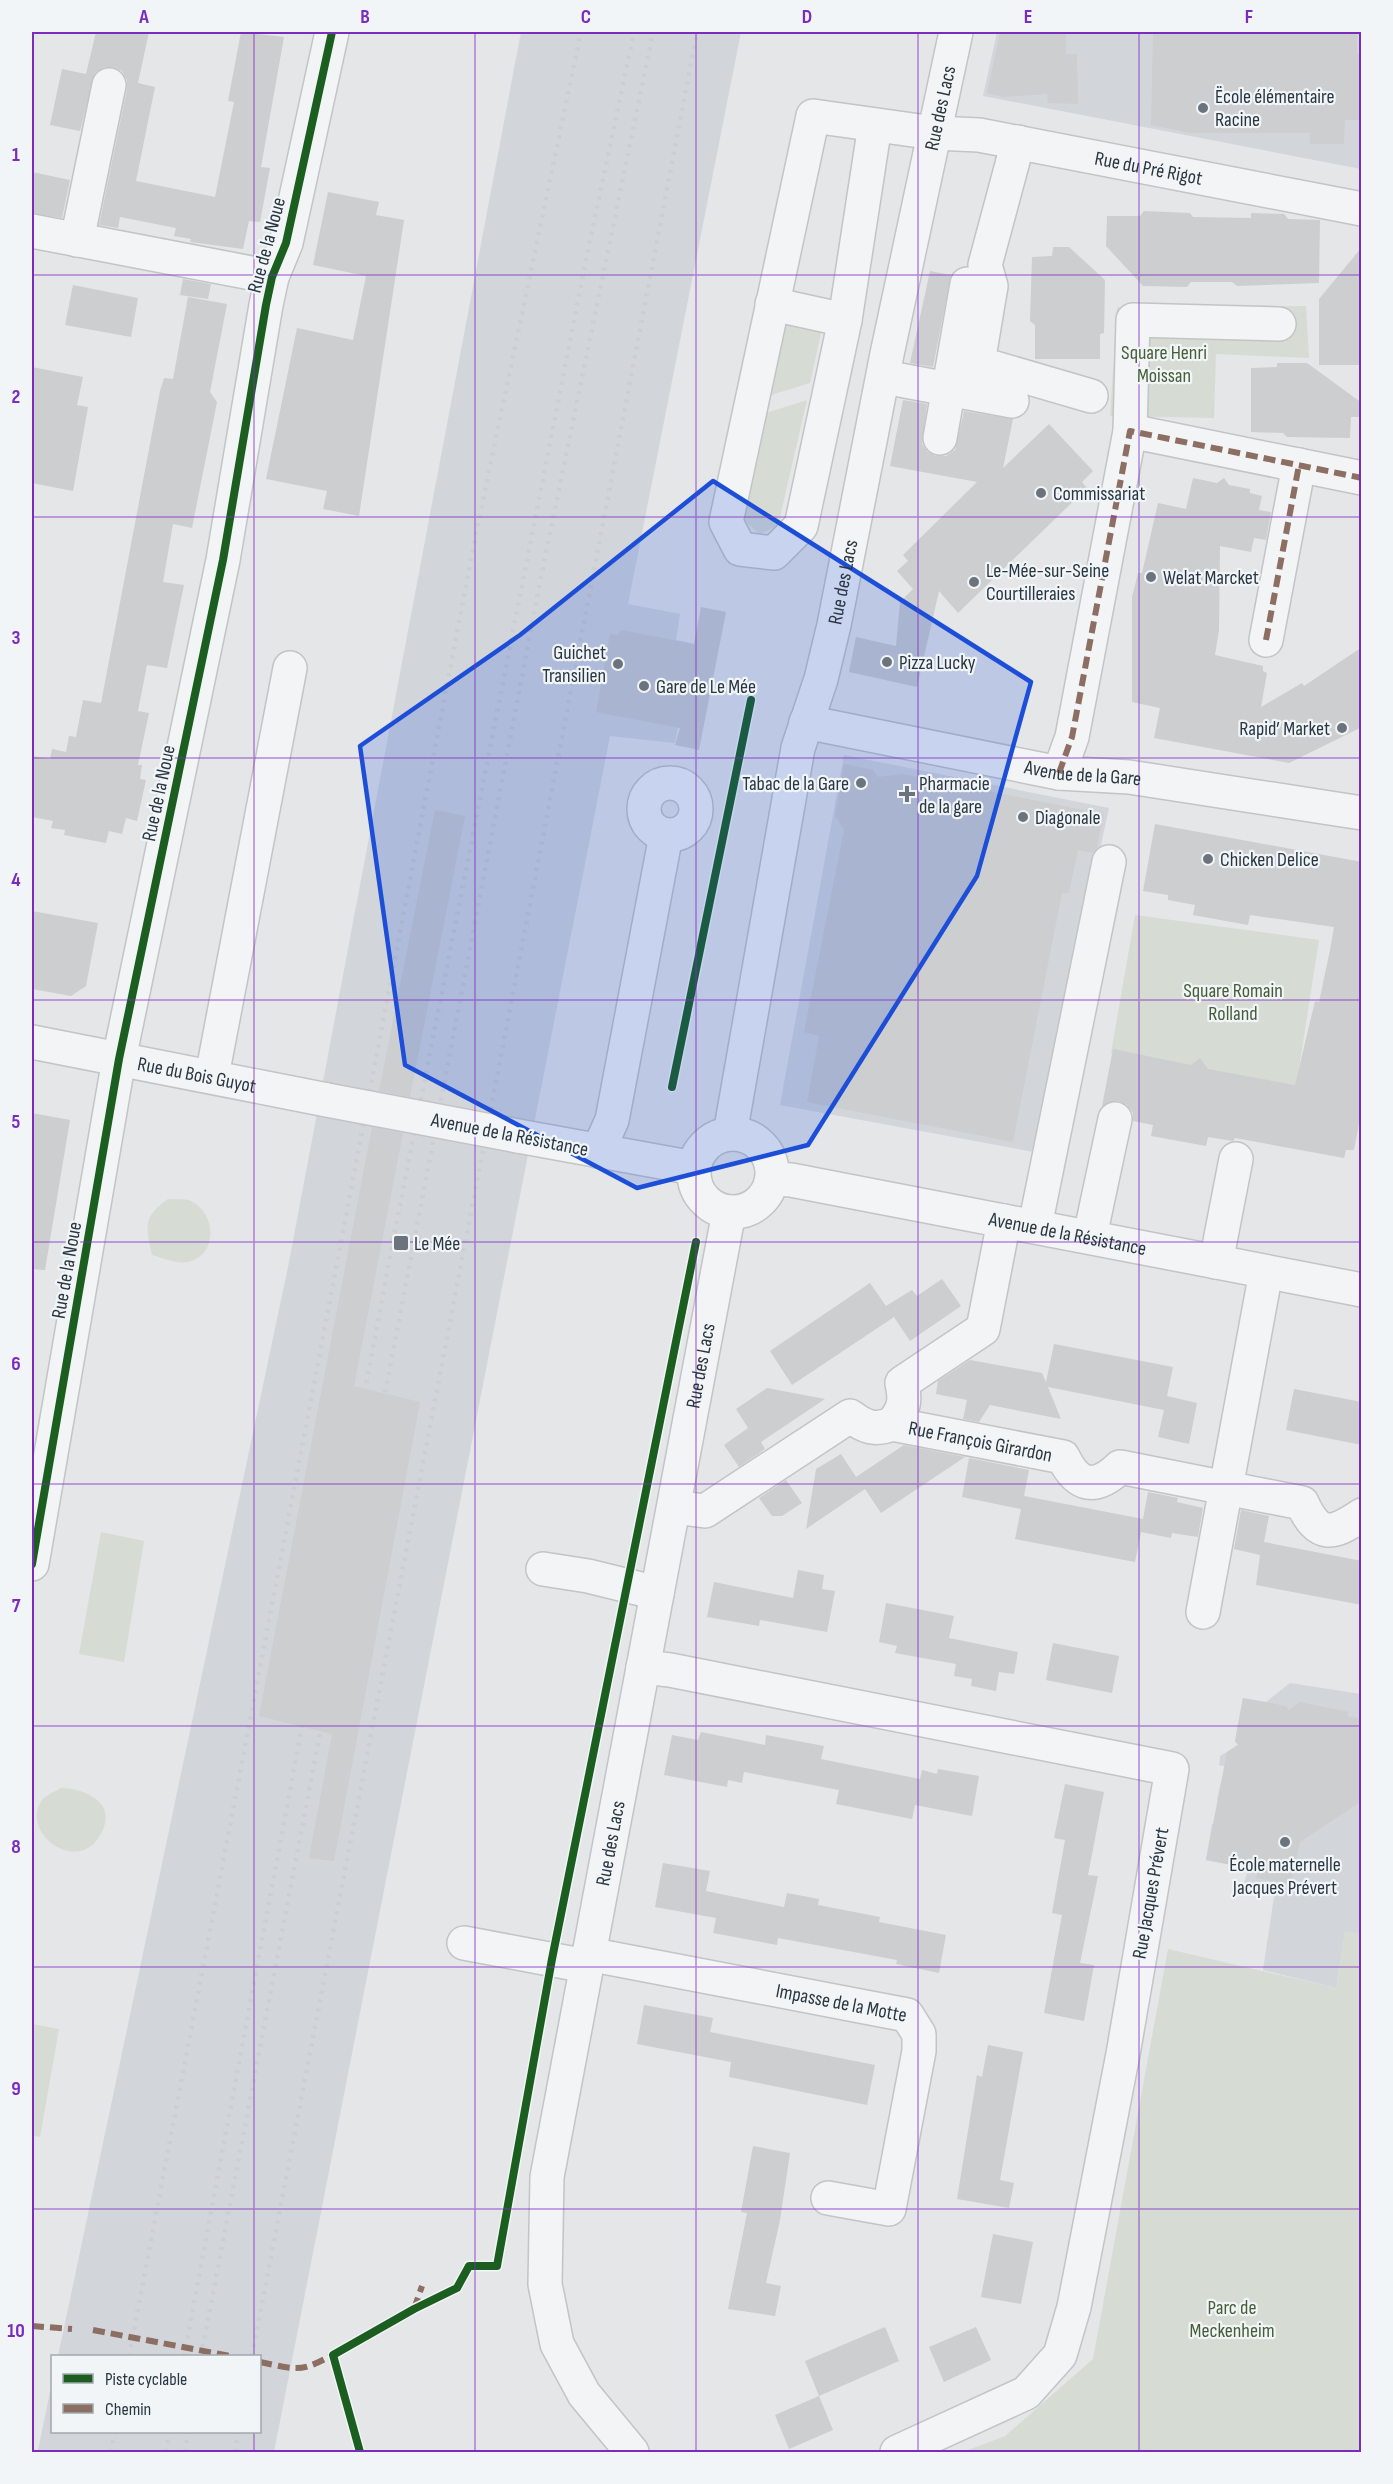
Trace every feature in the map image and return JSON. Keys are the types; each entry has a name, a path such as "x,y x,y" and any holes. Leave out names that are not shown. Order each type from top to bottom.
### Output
{"street":[{"name":"Rue de la Noue","path":"32,1564 40,1460 119,1059 223,560 272,277 286,243 332,32"},
{"name":"Rue des Lacs","path":"730,1134 798,748 821,679 834,625 956,32"},
{"path":"77,240 109,85"},
{"name":"Rue du Pré Rigot","path":"772,304 813,116 934,133 979,135 1362,209"},
{"path":"845,320 772,304 726,522 740,549 774,553 801,526 845,320 875,125"},
{"path":"1018,142 985,265 991,286 978,363 1091,396"},
{"name":"Rue de la Noue","path":"32,231 272,277"},
{"path":"940,438 967,284"},
{"path":"1059,773 1072,736 1130,431 1133,320 1279,324"},
{"path":"884,377 1011,401"},
{"path":"1130,431 1362,477"},
{"path":"1266,640 1299,465"},
{"path":"212,1076 290,668"},
{"name":"Avenue de la Gare","path":"806,722 1059,773 1129,777 1362,813"},
{"path":"598,1151 612,1120 666,835"},
{"path":"892,1424 901,1413 905,1399 902,1383 983,1329 1020,1223 1108,862"},
{"name":"Rue du Bois Guyot","path":"32,1042 327,1100"},
{"name":"Avenue de la Résistance","path":"327,1100 694,1168"},
{"path":"1090,1236 1115,1119"},
{"path":"730,1134 744,1135 763,1148 769,1158 773,1179 760,1201 740,1212 716,1209 706,1202 694,1180 694,1168 698,1155 706,1144 717,1137 730,1134"},
{"path":"1216,1262 1236,1160"},
{"name":"Avenue de la Résistance","path":"773,1179 791,1180 1090,1236 1362,1290"},
{"name":"Rue des Lacs","path":"632,2452 584,2394 557,2344 544,2284 547,2177 729,1212"},
{"path":"1203,1612 1266,1272"},
{"name":"Rue François Girardon","path":"674,1507 705,1511 850,1416 864,1425 878,1429 892,1424 1064,1457 1070,1471 1081,1480 1088,1482 1096,1483 1109,1478 1120,1467 1227,1489"},
{"path":"1227,1489 1302,1503 1309,1518 1316,1525 1328,1529 1338,1530 1362,1515"},
{"path":"543,1569 588,1576 657,1593"},
{"name":"Rue Jacques Prévert","path":"643,1667 682,1672 1172,1769 1123,2054 1074,2307 1060,2355 1026,2393 897,2452"},
{"path":"464,1943 587,1960"},
{"name":"Impasse de la Motte","path":"587,1960 907,2015 919,2034 919,2051 889,2209 828,2198"}],"highlighted area":[{"path":"713,481 1031,682 977,876 808,1145 637,1188 405,1065 360,746 520,635"}],"shaded area":[{"path":"521,32 741,32 628,604 680,614 676,640 687,642 692,651 675,743 610,736 274,2452 43,2452 38,2450 51,2387 51,2433 261,2433 261,2355 58,2355 288,1267"},
{"name":"Ëcole élémentaire Racine","path":"997,32 1361,32 1361,169 983,96"},
{"path":"844,755 1109,808 1034,1152 780,1105"},
{"name":"École maternelle Jacques Prévert","path":"1290,1683 1361,1694 1361,1934 1345,1932 1336,1988 1263,1970 1275,1890 1244,1884 1248,1868 1206,1860 1212,1824 1216,1824 1221,1802 1217,1800 1221,1782 1224,1782 1227,1767 1219,1765 1220,1756 1238,1745 1235,1741 1239,1738 1236,1734 1243,1698 1266,1702"}],"green space":[{"name":"Square Henri Moissan","path":"1306,306 1309,358 1216,354 1214,418 1110,416 1117,307"},
{"path":"785,319 822,329 810,383 768,396"},
{"path":"807,400 778,526 759,534 743,519 763,414"},
{"name":"Square Romain Rolland","path":"1135,915 1319,940 1296,1087 1111,1053"},
{"path":"168,1199 191,1201 205,1215 209,1224 209,1243 198,1258 183,1262 152,1255 148,1223 154,1211"},
{"path":"101,1532 144,1541 124,1662 79,1654"},
{"path":"61,1788 78,1790 94,1797 104,1810 106,1818 104,1827 95,1843 82,1850 69,1851 56,1846 46,1838 39,1826 37,1813 42,1800"},
{"name":"Parc de Meckenheim","path":"1345,1931 1362,1934 1361,2452 963,2452 1005,2436 1093,2359 1168,1949 1336,1988"},
{"path":"32,2024 59,2029 40,2137 32,2135"}],"building":[{"path":"96,32 149,32 138,83 155,87 136,181 215,197 234,102 228,101 241,32 284,37 261,167 270,168 260,222 249,221 243,249 190,242 191,239 174,236 176,228 120,217 118,228 99,225 127,89 127,80 122,71 113,67 104,67 95,73 80,131 50,125 62,69 86,74"},
{"path":"1000,32 1066,32 1066,54 1077,54 1078,104 1048,103 1047,94 1004,97 987,93"},
{"path":"1153,32 1357,32 1357,54 1362,54 1362,120 1345,120 1344,144 1310,144 1310,133 1189,133 1151,125"},
{"path":"32,172 70,180 62,218 32,213"},
{"path":"328,192 379,202 376,215 404,220 359,516 323,509 327,491 266,479 297,328 353,340 366,276 313,265"},
{"path":"1144,211 1190,213 1193,217 1251,218 1251,213 1284,214 1288,219 1320,220 1319,283 1237,286 1232,282 1191,282 1187,287 1143,286 1106,246 1107,216 1140,216"},
{"path":"1053,247 1069,247 1105,280 1104,333 1100,334 1100,359 1035,359 1035,325 1030,321 1032,257 1052,256"},
{"path":"1362,247 1362,365 1319,365 1319,299"},
{"path":"930,271 951,275 933,367 910,363"},
{"path":"183,279 211,284 208,299 180,295"},
{"path":"73,285 138,298 131,337 65,325"},
{"path":"188,297 227,304 210,392 217,402 192,528 173,524 163,582 184,585 167,668 147,665 138,711 149,713 138,765 142,765 140,779 146,780 137,821 126,818 122,834 109,831 106,843 64,835 65,830 51,828 53,821 32,817 32,756 50,759 52,749 66,752 69,736 76,737 83,700 101,703 160,391 164,378 173,379"},
{"path":"1277,363 1307,363 1362,403 1362,417 1351,417 1350,438 1287,437 1283,433 1251,432 1251,368 1277,367"},
{"path":"32,367 83,377 77,405 88,407 73,491 32,483"},
{"path":"903,400 927,404 922,444 928,452 936,456 946,456 955,450 964,411 1013,419 1003,468 1049,424 1093,471 1082,482 1087,488 958,613 939,591 917,687 849,672 856,637 896,646 900,602 913,589 897,571 908,561 903,555 977,482 890,466"},
{"path":"1193,478 1217,483 1224,478 1229,485 1250,489 1250,493 1262,496 1259,510 1271,512 1266,540 1254,538 1251,552 1220,546 1219,630 1215,655 1263,666 1263,671 1267,673 1261,707 1302,683 1304,686 1362,647 1362,727 1289,763 1154,738 1160,708 1132,702 1132,597 1138,573 1142,573 1158,503 1186,509"},
{"name":"Gare de Le Mée","path":"701,607 726,612 699,750 675,745 680,728 596,712 610,634 618,635 621,630 694,644"},
{"path":"844,764 873,770 878,777 903,774 1104,814 1097,848 1093,853 1078,850 1069,893 1062,893 1013,1142 807,1102 819,1036 804,1032 844,830 835,816"},
{"path":"435,810 465,816 410,1097 379,1091"},
{"path":"1155,824 1362,862 1362,1124 1359,1123 1354,1150 1346,1150 1344,1158 1235,1138 1233,1141 1208,1137 1206,1146 1151,1136 1153,1125 1133,1121 1133,1113 1127,1105 1118,1101 1102,1106 1113,1049 1191,1065 1200,1058 1208,1069 1295,1085 1315,1001 1319,1002 1330,950 1334,927 1250,915 1248,925 1193,915 1195,905 1168,900 1168,895 1143,891"},
{"path":"32,911 98,923 86,986 71,996 32,989"},
{"path":"32,1113 70,1120 45,1270 32,1269"},
{"path":"372,1127 403,1133 354,1386 420,1402 334,1861 309,1858 332,1734 259,1716"},
{"path":"942,1279 961,1306 910,1341 894,1317 792,1385 770,1351 870,1283 886,1306 912,1290 917,1296"},
{"path":"1054,1344 1173,1367 1167,1396 1197,1403 1189,1444 1158,1437 1164,1410 1048,1387 1061,1419 990,1405 979,1422 963,1419 967,1400 936,1394 938,1381 970,1360 1042,1373 1046,1382"},
{"path":"767,1388 825,1399 761,1442 765,1449 739,1467 724,1445 748,1428 736,1409"},
{"path":"1294,1389 1362,1402 1362,1445 1286,1430"},
{"path":"904,1445 965,1457 881,1513 865,1489 806,1529 816,1469 841,1454 856,1477"},
{"path":"969,1458 1029,1470 1024,1496 1143,1519 1148,1492 1178,1498 1177,1502 1203,1508 1198,1537 1172,1533 1171,1538 1141,1532 1135,1562 1015,1539 1021,1509 962,1497"},
{"path":"786,1480 802,1503 782,1516 772,1516 759,1498"},
{"path":"1241,1510 1269,1516 1264,1542 1362,1561 1362,1605 1256,1585 1260,1555 1234,1549"},
{"path":"798,1570 824,1575 822,1589 835,1591 827,1632 760,1620 759,1626 707,1617 714,1582 793,1598"},
{"path":"886,1603 954,1616 949,1638 1018,1652 1014,1674 999,1672 996,1691 971,1686 972,1679 954,1676 956,1664 895,1653 897,1646 879,1642"},
{"path":"1053,1643 1119,1656 1112,1693 1046,1680"},
{"path":"1243,1698 1286,1706 1289,1710 1300,1702 1349,1712 1347,1716 1362,1719 1362,1801 1300,1842 1291,1885 1256,1878 1258,1870 1206,1860 1227,1752 1238,1745 1235,1741"},
{"path":"701,1732 765,1745 766,1735 824,1746 821,1759 920,1779 922,1770 937,1774 938,1769 979,1776 972,1816 915,1805 912,1819 836,1804 839,1790 744,1772 742,1783 728,1780 727,1787 664,1775 672,1735 698,1740"},
{"path":"1065,1784 1104,1792 1088,1875 1098,1876 1080,1963 1094,1965 1084,2021 1044,2013 1062,1915 1052,1913 1065,1840 1054,1838"},
{"path":"663,1863 710,1871 706,1891 784,1907 787,1893 819,1899 818,1905 880,1917 879,1922 946,1935 939,1973 896,1964 897,1960 778,1938 777,1945 713,1933 716,1918 655,1907"},
{"path":"644,2005 713,2018 710,2032 875,2065 867,2105 729,2077 731,2062 637,2044"},
{"path":"988,2045 1023,2052 1000,2180 1014,2183 1009,2208 957,2199 977,2075 982,2077"},
{"path":"753,2146 790,2153 780,2220 766,2283 781,2286 775,2316 728,2309 747,2213 741,2212"},
{"path":"993,2234 1033,2242 1021,2304 981,2297"},
{"path":"885,2327 899,2361 819,2396 805,2361"},
{"path":"976,2327 991,2360 944,2382 929,2347"},
{"path":"819,2396 833,2430 789,2449 775,2415"}],"railway":[{"path":"129,2355 475,538 581,32"},
{"path":"184,2355 393,1241 589,245 634,32"},
{"path":"201,2355 540,582 653,32"},
{"path":"252,2355 697,32"},
{"path":"111,2452 115,2433"},
{"path":"166,2452 170,2433"},
{"path":"185,2452 188,2433"},
{"path":"235,2452 238,2433"}],"marked path":[{"path":"1059,773 1072,737 1130,431 1362,478"},
{"path":"1266,640 1299,465"},
{"path":"414,2309 422,2286"},
{"path":"32,2326 72,2329"},
{"path":"93,2330 225,2355"},
{"path":"261,2362 299,2368 314,2364 336,2353"}],"cycle path":[{"path":"32,1564 119,1059 223,560 266,305 272,277 286,243 332,32"},
{"path":"672,1087 751,700"},
{"path":"360,2452 333,2355 414,2309 457,2288 469,2266 497,2266 552,1959 696,1242"}],"place":[{"name":"Ëcole élémentaire Racine","path":"1203,108"},
{"name":"Commissariat","path":"1041,493"},
{"name":"Welat Marcket","path":"1151,577"},
{"name":"Le-Mée-sur-Seine Courtilleraies","path":"974,582"},
{"name":"Pizza Lucky","path":"887,662"},
{"name":"Guichet Transilien","path":"618,664"},
{"name":"Gare de Le Mée","path":"644,686"},
{"name":"Rapid’ Market","path":"1342,728"},
{"name":"Tabac de la Gare","path":"861,783"},
{"name":"Pharmacie de la gare","path":"907,794"},
{"name":"Diagonale","path":"1023,817"},
{"name":"Chicken Delice","path":"1208,859"},
{"name":"Le Mée","path":"401,1243"},
{"name":"École maternelle Jacques Prévert","path":"1285,1842"}]}
